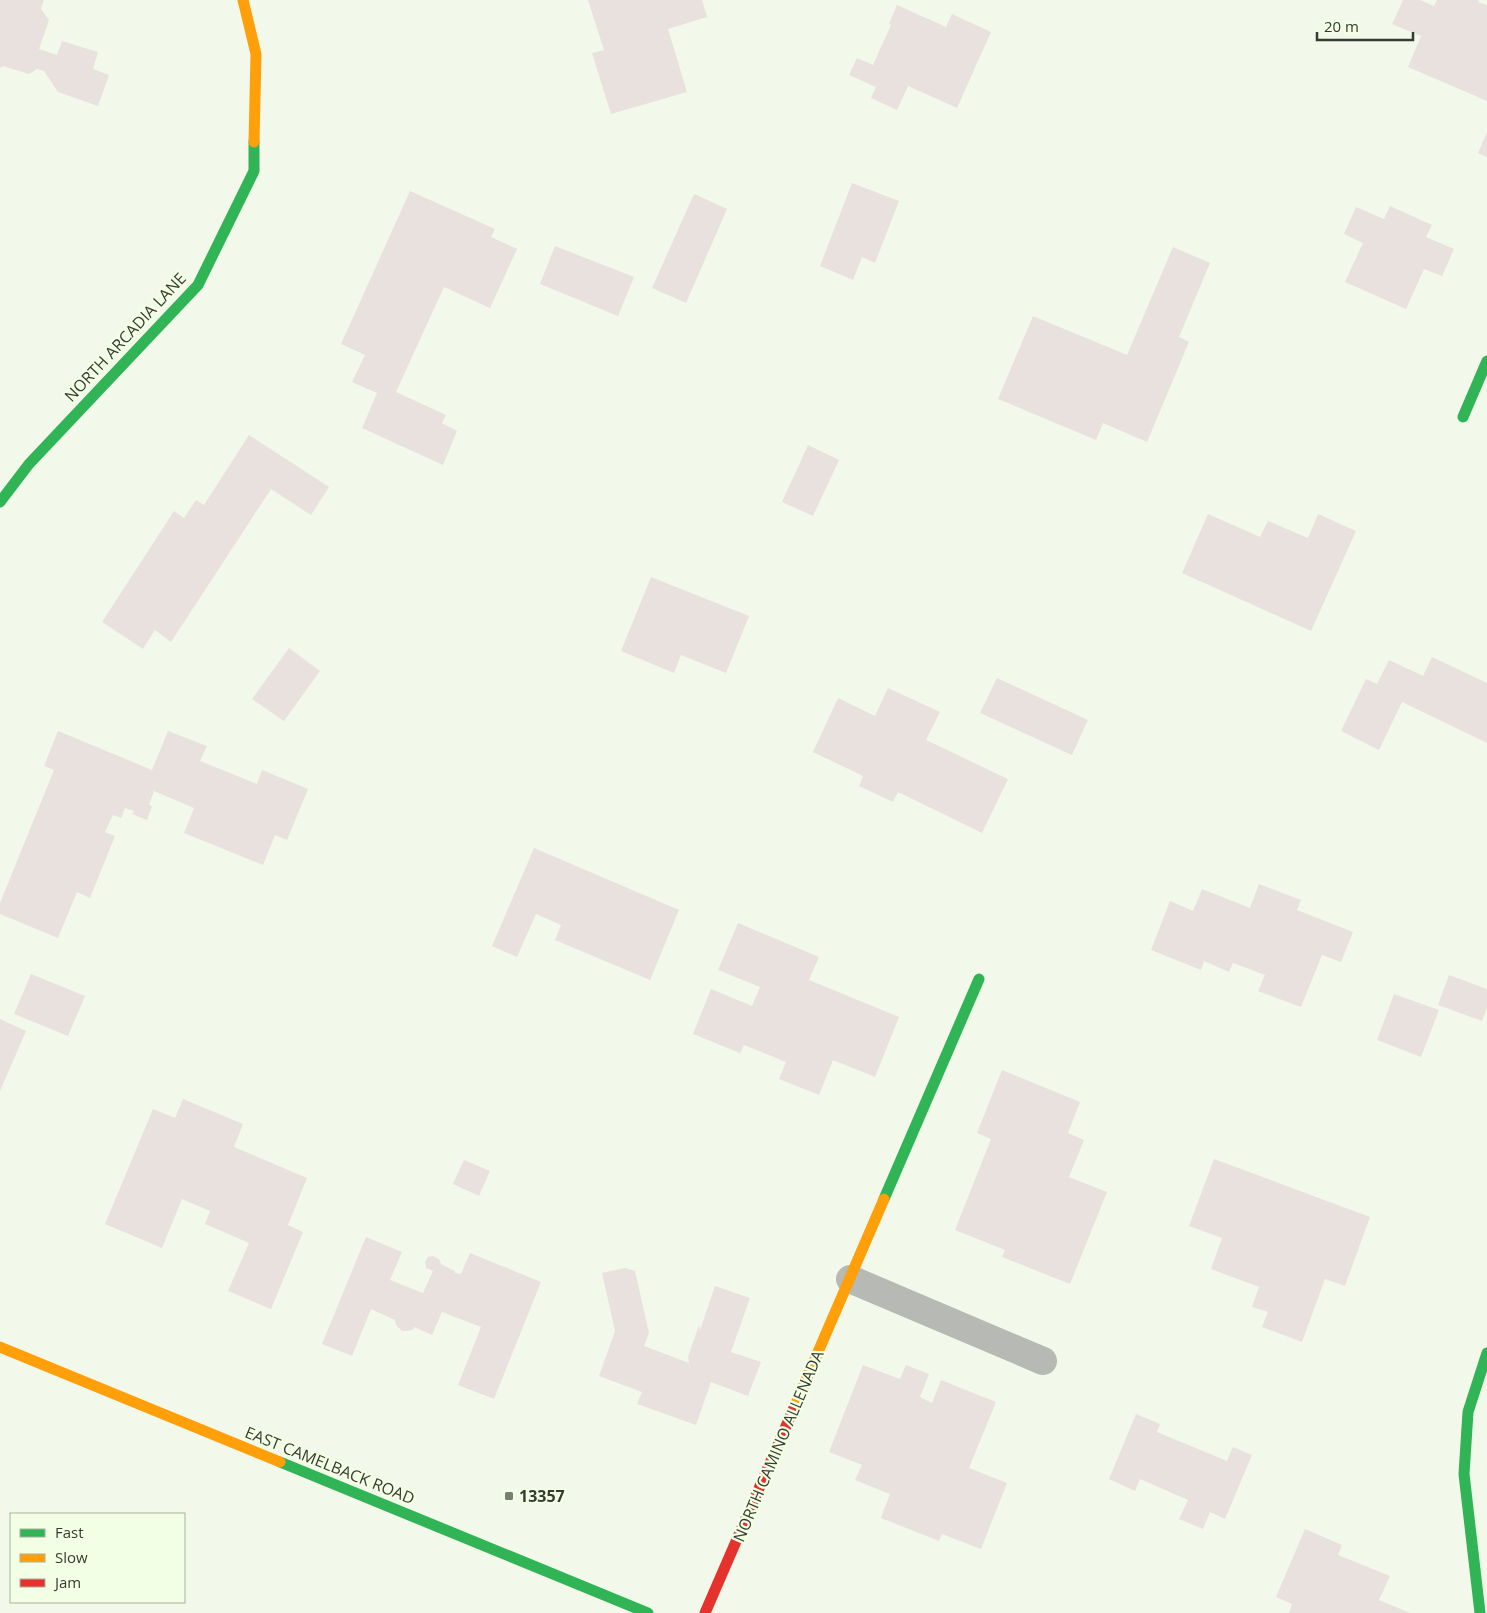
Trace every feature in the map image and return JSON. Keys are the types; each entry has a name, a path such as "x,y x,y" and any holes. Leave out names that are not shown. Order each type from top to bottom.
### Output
{"street":[{"name":"NORTH ARCADIA LANE","path":"0,502 29,464 198,285 254,171 256,54 243,0"},
{"path":"1463,417 1487,361"},
{"name":"NORTH CAMINO ALLENADA","path":"705,1613 979,979"},
{"path":"850,1278 1043,1361"},
{"name":"EAST CAMELBACK ROAD","path":"0,1347 648,1613"},
{"path":"1480,1613 1464,1474 1468,1412 1487,1353"}],"building":[{"path":"0,0 44,0 41,9 49,20 39,49 57,55 62,41 98,52 93,69 109,75 98,106 58,92 44,71 37,69 29,74 3,66 0,68"},
{"path":"588,0 702,0 707,17 668,29 687,92 611,114 592,53 604,50"},
{"path":"1403,0 1420,0 1434,6 1437,0 1479,0 1478,2 1487,5 1487,101 1408,67 1421,36 1392,24"},
{"path":"897,5 946,27 952,14 991,32 957,108 908,86 897,110 871,98 876,87 849,75 857,58 873,65 891,25 889,24"},
{"path":"1487,132 1487,157 1478,153"},
{"path":"852,183 899,201 875,263 862,257 853,280 820,266"},
{"path":"410,191 495,229 491,237 517,249 490,308 444,287 396,392 446,415 442,423 457,431 443,465 362,428 377,393 352,382 365,355 341,344"},
{"path":"694,194 727,209 686,303 652,288"},
{"path":"1390,206 1432,225 1426,237 1454,249 1442,276 1424,269 1406,309 1345,282 1363,243 1344,234 1356,207 1384,219"},
{"path":"555,246 634,277 618,316 540,284"},
{"path":"1173,247 1210,263 1179,337 1189,342 1147,442 1103,423 1096,440 998,399 1033,316 1127,355"},
{"path":"249,435 329,487 311,515 271,489 171,642 155,630 143,649 102,622 174,511 184,518 196,500 204,505"},
{"path":"808,445 839,460 813,516 782,502"},
{"path":"1208,514 1260,537 1268,521 1308,538 1318,514 1356,531 1311,631 1182,573"},
{"path":"651,577 749,616 726,673 681,655 674,673 621,651"},
{"path":"289,648 320,671 284,721 252,699"},
{"path":"1432,657 1487,683 1487,743 1402,702 1379,750 1341,731 1366,679 1377,684 1389,660 1423,676"},
{"path":"997,678 1088,720 1072,755 980,713"},
{"path":"888,688 940,712 926,740 1008,779 982,833 898,792 893,802 859,786 863,776 813,752 838,698 875,716"},
{"path":"58,731 152,770 168,731 207,746 200,761 257,784 262,770 308,789 287,840 275,835 263,865 184,833 194,808 154,791 149,805 152,806 147,820 132,814 134,811 125,808 121,818 113,815 105,832 115,836 90,898 77,892 58,938 0,914 0,903 54,770 44,766"},
{"path":"534,848 679,910 650,980 555,940 561,925 536,914 517,957 492,946"},
{"path":"1259,884 1301,900 1297,910 1353,932 1341,962 1322,955 1301,1007 1258,991 1265,975 1233,963 1229,972 1204,961 1201,970 1151,950 1170,901 1193,911 1202,889 1250,908"},
{"path":"738,923 819,957 809,980 899,1017 875,1077 833,1060 819,1095 779,1079 786,1062 744,1045 740,1053 693,1034 711,989 752,1006 760,987 718,970"},
{"path":"31,974 85,996 68,1036 14,1014"},
{"path":"1449,975 1487,989 1487,1008 1482,1021 1438,1005"},
{"path":"1394,994 1439,1010 1421,1057 1377,1040"},
{"path":"0,1019 26,1031 0,1091"},
{"path":"1002,1070 1080,1102 1068,1133 1084,1140 1069,1177 1107,1192 1070,1284 1002,1257 1005,1250 955,1230 991,1139 977,1133"},
{"path":"183,1099 243,1124 234,1147 307,1178 288,1225 303,1232 271,1309 228,1291 249,1243 205,1224 210,1211 182,1199 162,1248 105,1224 153,1109 175,1118"},
{"path":"1214,1159 1370,1217 1345,1286 1325,1279 1302,1342 1262,1327 1268,1312 1252,1307 1259,1287 1211,1269 1222,1238 1189,1226"},
{"path":"464,1160 490,1171 479,1196 453,1184"},
{"path":"366,1237 402,1252 390,1280 423,1293 433,1271 426,1268 425,1262 428,1257 433,1256 439,1259 441,1264 455,1271 455,1273 461,1274 470,1253 541,1282 494,1399 458,1385 481,1327 442,1312 432,1335 414,1327 414,1329 408,1331 402,1331 396,1325 395,1320 371,1309 352,1356 322,1344"},
{"path":"625,1268 635,1271 649,1333 644,1346 689,1363 688,1357 699,1325 700,1330 715,1286 750,1298 731,1352 761,1362 748,1396 711,1382 696,1425 637,1404 642,1392 599,1376 615,1331 602,1273"},
{"path":"863,1365 900,1379 906,1365 929,1374 920,1397 932,1403 941,1380 996,1402 969,1468 1007,1483 981,1549 942,1534 939,1541 881,1518 890,1494 855,1480 862,1465 829,1452"},
{"path":"1136,1414 1160,1424 1157,1432 1227,1461 1233,1447 1252,1455 1225,1519 1210,1512 1203,1529 1179,1519 1188,1500 1140,1479 1135,1491 1109,1479"},
{"path":"1305,1529 1342,1545 1338,1555 1390,1576 1379,1600 1410,1613 1289,1613 1292,1604 1276,1597"}],"traffic: fast":[{"path":"0,502 29,464 198,285 254,171 254,142"},
{"path":"1463,417 1487,361"},
{"path":"884,1199 979,979"},
{"path":"1480,1613 1464,1474 1468,1412 1487,1353"},
{"path":"280,1462 648,1613"}],"traffic: slow":[{"path":"243,0 256,54 254,142"},
{"path":"793,1410 884,1199"},
{"path":"0,1347 280,1462"}],"traffic: jam":[{"path":"705,1613 793,1410"}],"place":[{"name":"13357","path":"509,1496"}]}
